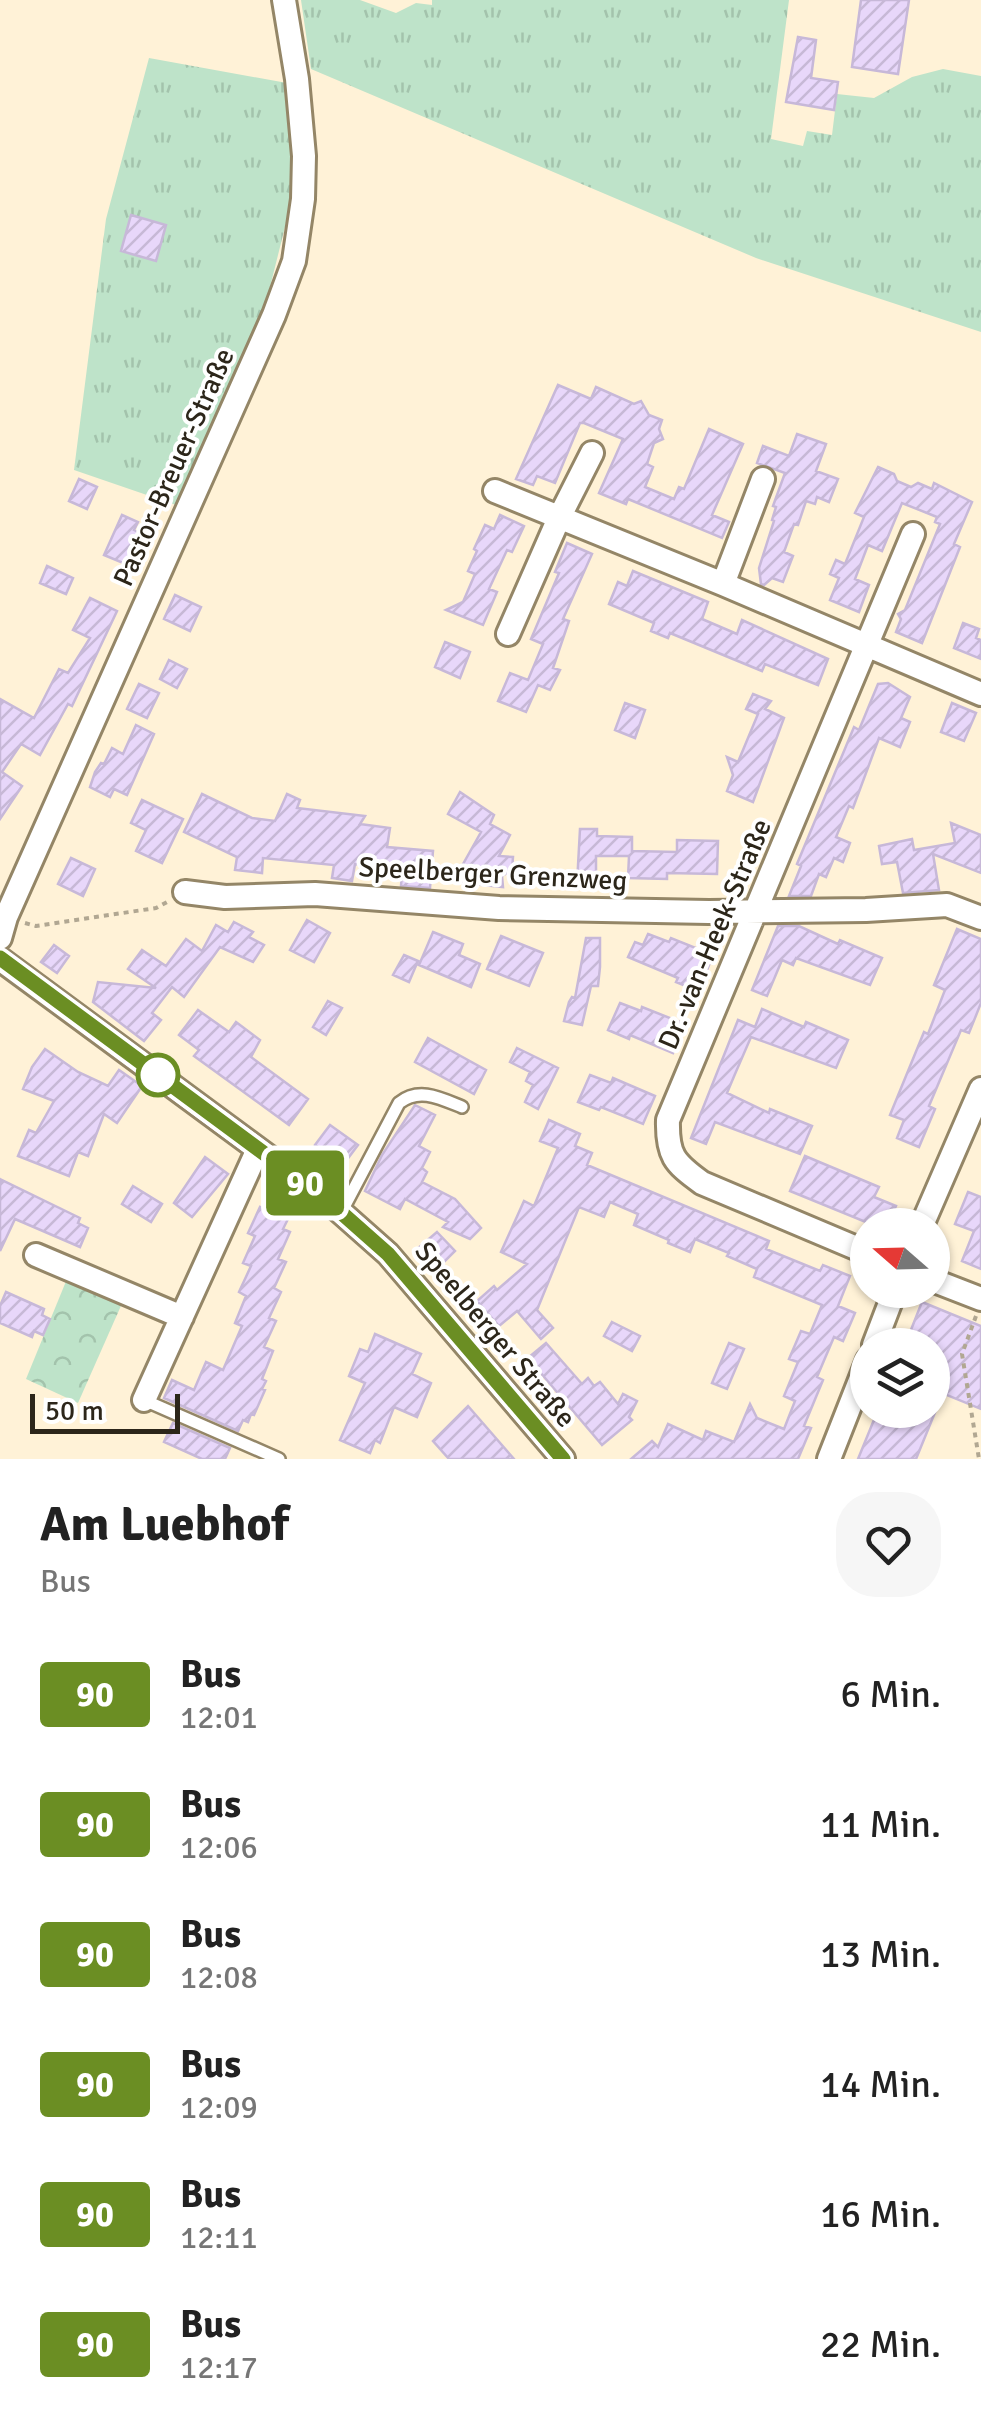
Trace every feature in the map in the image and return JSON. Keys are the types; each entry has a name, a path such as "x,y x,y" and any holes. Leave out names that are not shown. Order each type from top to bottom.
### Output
{"street":[{"name":"Pastor-Breuer-Straße","path":"3,927 274,315 294,261 303,199 304,156 284,0"},
{"path":"508,634 592,453"},
{"path":"723,584 763,478"},
{"path":"495,491 981,694"},
{"name":"Dr.-van-Heek-Straße","path":"850,1245 702,1183 679,1166 667,1144 668,1120 913,534"},
{"name":"Speelberger Grenzweg","path":"185,892 226,897 315,894 499,908 756,913 947,904 981,918"},
{"name":"Speelberger Straße","path":"0,958 342,1213 388,1254 563,1459"},
{"path":"929,1208 981,1088"},
{"path":"144,1400 258,1149"},
{"path":"36,1255 182,1317"},
{"path":"950,1288 981,1301"},
{"path":"829,1459 850,1406"}],"lane":[{"path":"342,1213 399,1103 408,1096 423,1094 462,1107"},
{"path":"144,1400 279,1459"}],"path":[{"path":"3,927 36,926 156,908 185,892"},
{"path":"979,1459 962,1354 981,1301"}],"green space":[{"path":"301,0 360,0 396,13 416,3 432,5 432,0 789,0 771,139 803,146 807,131 832,135 837,94 874,98 912,77 943,69 981,76 981,332 756,258 311,69"},
{"path":"149,58 287,83 294,191 266,303 176,505 74,470 106,219"},
{"path":"69,1274 124,1299 78,1403 26,1379"}],"building":[{"path":"861,0 909,0 898,74 852,67"},
{"path":"798,37 816,40 811,78 838,82 834,110 786,102"},
{"path":"131,215 166,225 156,261 121,251"},
{"path":"558,385 591,399 596,387 634,404 641,401 649,415 662,420 659,429 663,439 654,443 647,464 653,467 645,487 674,499 679,487 684,489 709,429 743,444 712,515 729,522 722,538 628,499 626,504 599,493 623,439 584,423 580,423 555,483 537,476 533,485 516,479"},
{"path":"797,434 826,444 816,471 838,479 829,502 817,497 815,504 806,501 784,552 793,556 783,582 772,578 764,585 759,568 785,473 757,463 763,446 789,456"},
{"path":"878,467 911,487 918,483 932,489 934,483 972,502 954,544 960,547 922,643 896,632 901,619 898,614 905,610 940,524 935,522 937,517 902,503 882,551 868,545 855,579 869,585 859,612 830,600 839,578 830,574 836,560 845,564 864,517 855,513"},
{"path":"79,479 97,487 87,509 69,501"},
{"path":"122,515 138,522 134,530 149,537 135,568 104,555"},
{"path":"500,515 524,526 512,552 507,550 489,589 497,592 483,625 446,610 463,602 475,574 468,571 477,551 474,549 485,525 494,529"},
{"path":"567,543 592,554 563,619 569,621 553,668 560,670 550,690 538,685 526,712 498,701 510,673 528,680 543,644 531,639 559,573 555,572"},
{"path":"47,566 73,578 66,594 40,583"},
{"path":"633,571 708,602 702,619 737,634 742,620 828,659 818,685 765,664 762,671 670,633 668,638 651,631 654,623 609,604 618,582 627,586"},
{"path":"175,595 201,607 190,631 164,619"},
{"path":"90,598 117,611 72,706 68,704 40,755 21,744 2,772 22,786 0,819 0,699 34,718 59,669 68,673 90,638 73,630"},
{"path":"963,623 979,629 976,638 981,640 981,659 954,648"},
{"path":"445,642 470,652 460,678 435,667"},
{"path":"169,660 187,669 177,688 160,679"},
{"path":"888,683 910,697 901,718 910,722 900,747 879,738 853,808 849,806 836,837 850,843 843,862 834,858 826,877 819,874 811,896 789,896 801,866 797,864 854,727 859,730 878,684"},
{"path":"139,684 159,693 147,718 127,709"},
{"path":"753,694 771,701 765,709 784,718 753,802 727,791 733,775 727,757 738,762 758,714 746,709"},
{"path":"625,703 645,710 635,738 615,730"},
{"path":"952,703 976,713 964,741 941,732"},
{"path":"136,725 154,734 127,795 114,789 110,797 90,787 95,772 112,748 123,754"},
{"path":"460,792 494,815 490,824 510,835 499,856 513,857 512,870 502,876 503,887 453,882 481,832 448,814"},
{"path":"202,794 252,818 275,821 287,794 300,800 297,808 365,816 360,824 390,828 387,847 433,851 430,888 401,886 402,872 355,864 352,881 332,878 334,865 263,858 262,873 235,870 237,857 184,832"},
{"path":"142,800 183,819 162,863 136,851 146,830 131,823"},
{"path":"951,823 981,835 981,873 933,854 939,890 903,893 897,862 882,864 879,846 912,839 914,850 955,843"},
{"path":"580,829 597,829 597,836 632,837 632,851 677,852 677,840 718,841 717,874 667,873 667,879 628,878 629,856 596,856 596,884 577,884"},
{"path":"71,858 95,869 83,896 58,884"},
{"path":"307,920 330,933 314,962 290,950"},
{"path":"234,922 253,932 249,937 264,945 253,962 220,947 184,997 172,987 152,1013 161,1020 144,1041 93,1002 98,982 156,988 128,969 142,950 166,966 186,939 202,951 216,925 228,932"},
{"path":"778,926 799,926 882,958 870,985 796,958 793,965 782,960 767,996 752,990"},
{"path":"957,929 981,939 981,1003 969,1033 961,1030 929,1106 935,1109 919,1147 897,1138 904,1120 890,1115 945,990 934,985"},
{"path":"433,932 463,944 459,955 480,964 471,987 419,965"},
{"path":"648,934 669,942 671,938 713,955 702,983 694,979 691,988 676,982 678,978 628,957 635,942 643,945"},
{"path":"501,936 543,953 529,986 487,969"},
{"path":"586,938 600,938 600,967 598,986 591,986 582,1025 564,1021 569,1002 575,998"},
{"path":"54,945 69,956 57,973 41,962"},
{"path":"404,955 418,961 409,982 393,975"},
{"path":"328,1001 342,1008 326,1035 313,1027"},
{"path":"620,1003 685,1024 673,1053 608,1030"},
{"path":"762,1009 848,1040 836,1068 751,1037 727,1093 769,1113 770,1109 812,1126 800,1154 715,1122 706,1144 691,1138 738,1020 755,1027"},
{"path":"198,1010 229,1032 236,1022 260,1040 251,1057 308,1099 289,1125 194,1056 199,1050 179,1035"},
{"path":"428,1038 486,1070 474,1094 415,1062"},
{"path":"517,1048 558,1068 538,1109 525,1102 533,1085 526,1081 530,1072 510,1062"},
{"path":"45,1049 78,1072 108,1086 119,1070 142,1086 117,1123 104,1114 88,1156 78,1152 69,1176 18,1156 29,1130 36,1133 54,1101 23,1089"},
{"path":"590,1075 611,1083 613,1078 655,1096 643,1124 578,1102"},
{"path":"415,1105 435,1115 419,1146 430,1152 422,1168 427,1172 422,1182 455,1199 481,1228 470,1239 443,1227 448,1222 405,1199 400,1209 365,1191 382,1155"},
{"path":"549,1120 580,1134 575,1146 592,1153 587,1165 769,1241 766,1249 820,1271 823,1265 850,1276 838,1306 855,1313 843,1341 834,1337 817,1377 823,1380 804,1426 811,1428 798,1459 631,1459 652,1441 658,1447 668,1424 703,1440 706,1431 734,1442 750,1404 757,1418 784,1429 795,1401 784,1396 798,1362 789,1359 801,1331 810,1334 822,1305 754,1277 757,1269 727,1256 729,1253 695,1239 690,1252 668,1243 669,1240 634,1225 638,1214 610,1202 604,1217 579,1207 537,1310 553,1328 541,1339 517,1311 499,1326 477,1301 494,1286 497,1290 527,1264 501,1252 524,1201 534,1206 558,1148 540,1141"},
{"path":"330,1125 358,1145 343,1165 315,1145"},
{"path":"805,1156 879,1187 874,1197 896,1206 850,1208 850,1216 790,1191"},
{"path":"205,1157 228,1174 192,1217 174,1203"},
{"path":"0,1179 80,1218 78,1223 88,1228 80,1247 15,1219 0,1251"},
{"path":"133,1186 162,1204 151,1222 122,1204"},
{"path":"968,1192 981,1197 981,1269 962,1261 974,1231 955,1224"},
{"path":"260,1207 288,1219 283,1229 290,1232 278,1259 286,1262 274,1288 281,1292 269,1318 276,1321 264,1347 273,1351 262,1379 266,1381 262,1389 265,1390 254,1415 248,1422 243,1420 238,1431 164,1398 172,1380 194,1390 206,1362 223,1370 242,1326 235,1323 246,1296 239,1292 251,1266 243,1263 255,1236 248,1233"},
{"path":"437,1232 455,1251 436,1270 417,1249"},
{"path":"6,1292 44,1309 42,1315 50,1319 43,1335 34,1331 32,1337 0,1323 0,1306"},
{"path":"920,1308 937,1308 981,1326 981,1409 950,1396 950,1328 912,1328"},
{"path":"612,1322 640,1336 632,1351 604,1336"},
{"path":"375,1334 421,1354 412,1374 431,1383 417,1417 394,1407 380,1443 375,1440 370,1453 340,1440 365,1383 349,1376 360,1349 368,1352"},
{"path":"546,1343 582,1384 588,1378 594,1386 600,1382 618,1404 623,1394 637,1401 629,1417 632,1420 602,1445 528,1358"},
{"path":"729,1343 744,1349 727,1389 712,1383"},
{"path":"468,1406 514,1459 449,1459 433,1441"},
{"path":"173,1423 230,1448 225,1459 202,1459 164,1442"},
{"path":"871,1428 929,1428 916,1459 858,1459"}],"bus line":[{"name":"90","path":"0,958 327,1200 388,1254 563,1459"}]}
